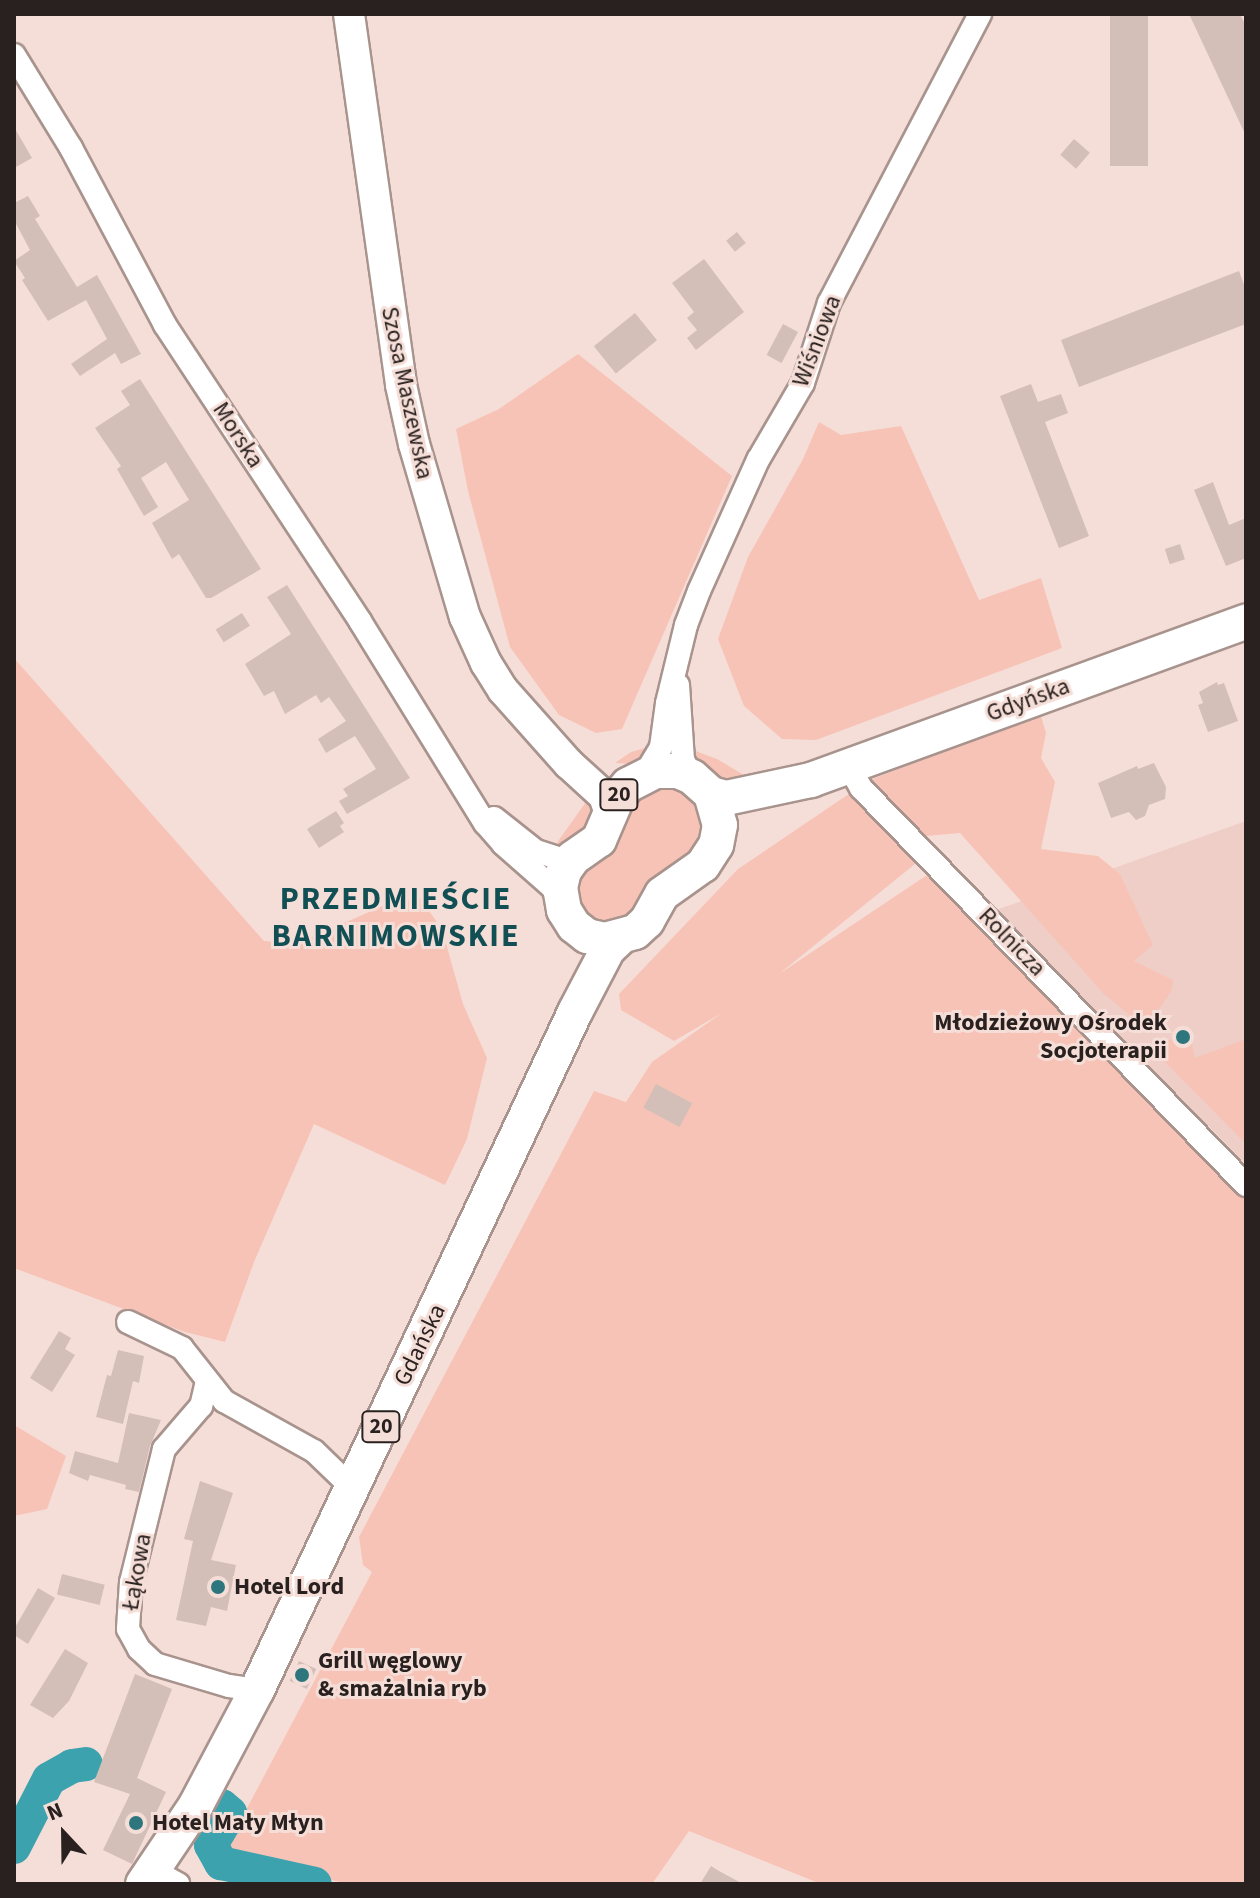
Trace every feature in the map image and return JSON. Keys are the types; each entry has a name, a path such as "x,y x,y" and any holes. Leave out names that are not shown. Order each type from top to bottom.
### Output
{"main road":[{"name":"Szosa Maszewska","path":"349,14 386,297 414,444 474,639 503,690 604,796 611,816"},
{"name":"Gdyńska","path":"718,838 730,824 811,780 1246,622"},
{"name":"Szosa Maszewska","path":"550,740 615,774 641,776"},
{"name":"20","path":"568,914 561,879 573,858 599,840 617,798 641,776 668,770 701,785"},
{"name":"Gdyńska","path":"701,785 726,798 811,780"},
{"path":"701,785 719,817 718,838"},
{"name":"20","path":"620,938 635,932 647,921 657,900 671,884 709,859 718,838"},
{"path":"568,914 596,938 620,938"},
{"name":"Gdańska","path":"568,914 580,952 575,1012"},
{"name":"Gdańska","path":"158,1879 257,1690 575,1012 608,949 620,938"}],"street":[{"name":"Wiśniowa","path":"641,776 661,747 667,703 691,609 758,460 803,383 829,303 980,14"},
{"name":"Morska","path":"14,55 71,148 165,325 493,834 552,887 568,914"},
{"name":"Wiśniowa","path":"676,676 681,703 683,760 701,785"},
{"name":"Rolnicza","path":"848,766 861,788 1246,1185"},
{"name":"Morska","path":"477,806 536,851 561,859 573,858"},
{"path":"128,1322 182,1348 224,1401 314,1451 342,1478 354,1483"},
{"name":"Łąkowa","path":"207,1381 201,1406 164,1449 131,1582 128,1629 139,1649 155,1664 229,1686 257,1690"}],"shaded area":[{"path":"578,354 732,476 622,729 596,733 559,715 510,647 468,491 456,429 499,409"},
{"path":"819,422 841,435 901,426 979,600 1041,578 1062,648 816,740 782,739 744,706 718,639 748,557 803,459"},
{"path":"14,658 264,941 298,943 385,905 419,897 442,929 463,1004 487,1058 467,1139 445,1185 314,1124 254,1262 225,1342 185,1332 14,1268"},
{"path":"1040,713 1046,733 1041,758 1055,782 1041,849 1098,856 1120,874 1153,945 1134,961 1173,980 1172,990 1151,1021 1131,1016 1104,994 960,833 926,836 915,864 779,974 930,873 1246,1197 1246,1884 821,1884 689,1831 652,1884 348,1884 234,1856 226,1848 372,1572 363,1565 359,1537 594,1091 626,1102 652,1062 722,1013 674,1041 621,1010 619,994 738,869 868,781"},
{"path":"652,746 651,754 634,764 615,763 631,752"},
{"path":"690,749 717,759 749,778 731,791 698,766"},
{"path":"664,783 694,794 706,837 632,916 608,926 584,917 574,881 630,802"},
{"path":"593,792 597,826 561,847 554,847"},
{"name":"Młodzieżowy Ośrodek Socjoterapii","path":"1246,821 1246,1164 996,910"},
{"path":"1189,1032 1195,1058 1246,1039 1246,1144 1166,1063 1160,1044"},
{"path":"14,1425 66,1456 47,1509 14,1516"}],"building":[{"path":"1110,14 1148,14 1148,166 1110,166"},
{"path":"1189,14 1240,14 1246,26 1246,136"},
{"path":"14,127 32,158 14,168"},
{"path":"1074,139 1090,153 1076,169 1060,155"},
{"path":"28,196 40,216 35,219 77,287 97,275 141,354 121,364 115,353 80,376 71,364 107,339 86,300 48,321 22,280 25,278 14,261 30,250 14,220 14,203"},
{"path":"737,232 746,243 735,252 726,241"},
{"path":"704,259 744,312 696,350 687,338 697,330 687,318 694,312 672,283"},
{"path":"1239,271 1246,290 1246,324 1079,387 1061,340"},
{"path":"635,313 657,340 616,374 594,346"},
{"path":"783,324 798,332 782,363 767,355"},
{"path":"140,379 261,569 211,598 206,598 179,554 172,559 152,523 189,500 166,462 141,478 158,507 144,516 117,469 121,466 95,428 130,405 121,391"},
{"path":"1031,384 1038,402 1061,394 1068,413 1045,422 1089,536 1059,548 1000,396"},
{"path":"1213,482 1229,525 1246,518 1246,558 1226,566 1194,490"},
{"path":"1180,544 1185,559 1170,564 1165,549"},
{"path":"287,585 410,778 347,814 339,801 348,796 343,789 376,769 355,736 326,753 318,739 346,721 329,697 321,703 316,695 285,714 274,691 264,696 245,664 291,634 267,597"},
{"path":"242,613 250,626 224,642 216,629"},
{"path":"1217,682 1218,685 1224,683 1238,721 1208,732 1198,705 1203,703 1199,692"},
{"path":"1154,763 1166,787 1165,799 1149,805 1145,816 1136,820 1129,812 1111,818 1098,783 1137,766 1138,769"},
{"path":"336,811 344,823 340,826 344,832 319,848 307,829"},
{"path":"656,1084 692,1103 680,1127 643,1108"},
{"path":"59,1331 71,1338 65,1349 75,1355 52,1392 30,1378"},
{"path":"118,1350 144,1356 139,1383 133,1381 123,1424 96,1417 107,1375 111,1376"},
{"path":"129,1413 161,1420 150,1446 139,1492 90,1475 88,1481 69,1473 75,1451 118,1463"},
{"path":"200,1481 233,1493 211,1560 236,1565 227,1611 211,1607 206,1626 176,1620 193,1541 184,1539"},
{"path":"62,1574 105,1585 100,1605 57,1594"},
{"path":"38,1588 55,1598 28,1644 14,1635 14,1629"},
{"path":"65,1649 88,1663 69,1701 53,1718 30,1705"},
{"name":"Grill węglowy & smażalnia ryb","path":"299,1661 316,1669 307,1689 290,1681"},
{"path":"135,1674 172,1689 137,1778 166,1792 132,1864 103,1850 130,1794 94,1782"},
{"path":"711,1866 719,1871 743,1884 700,1884"}],"waterway":[{"path":"14,1847 49,1779 72,1766 86,1764"},
{"path":"222,1806 230,1813 211,1845 221,1863 315,1884"}],"place":[{"name":"Młodzieżowy Ośrodek Socjoterapii","path":"1183,1037"},
{"name":"Hotel Lord","path":"218,1587"},
{"name":"Grill węglowy & smażalnia ryb","path":"302,1675"},
{"name":"Hotel Mały Młyn","path":"136,1823"}],"district":[{"name":"PRZEDMIEŚCIE BARNIMOWSKIE","path":"396,918"}]}
